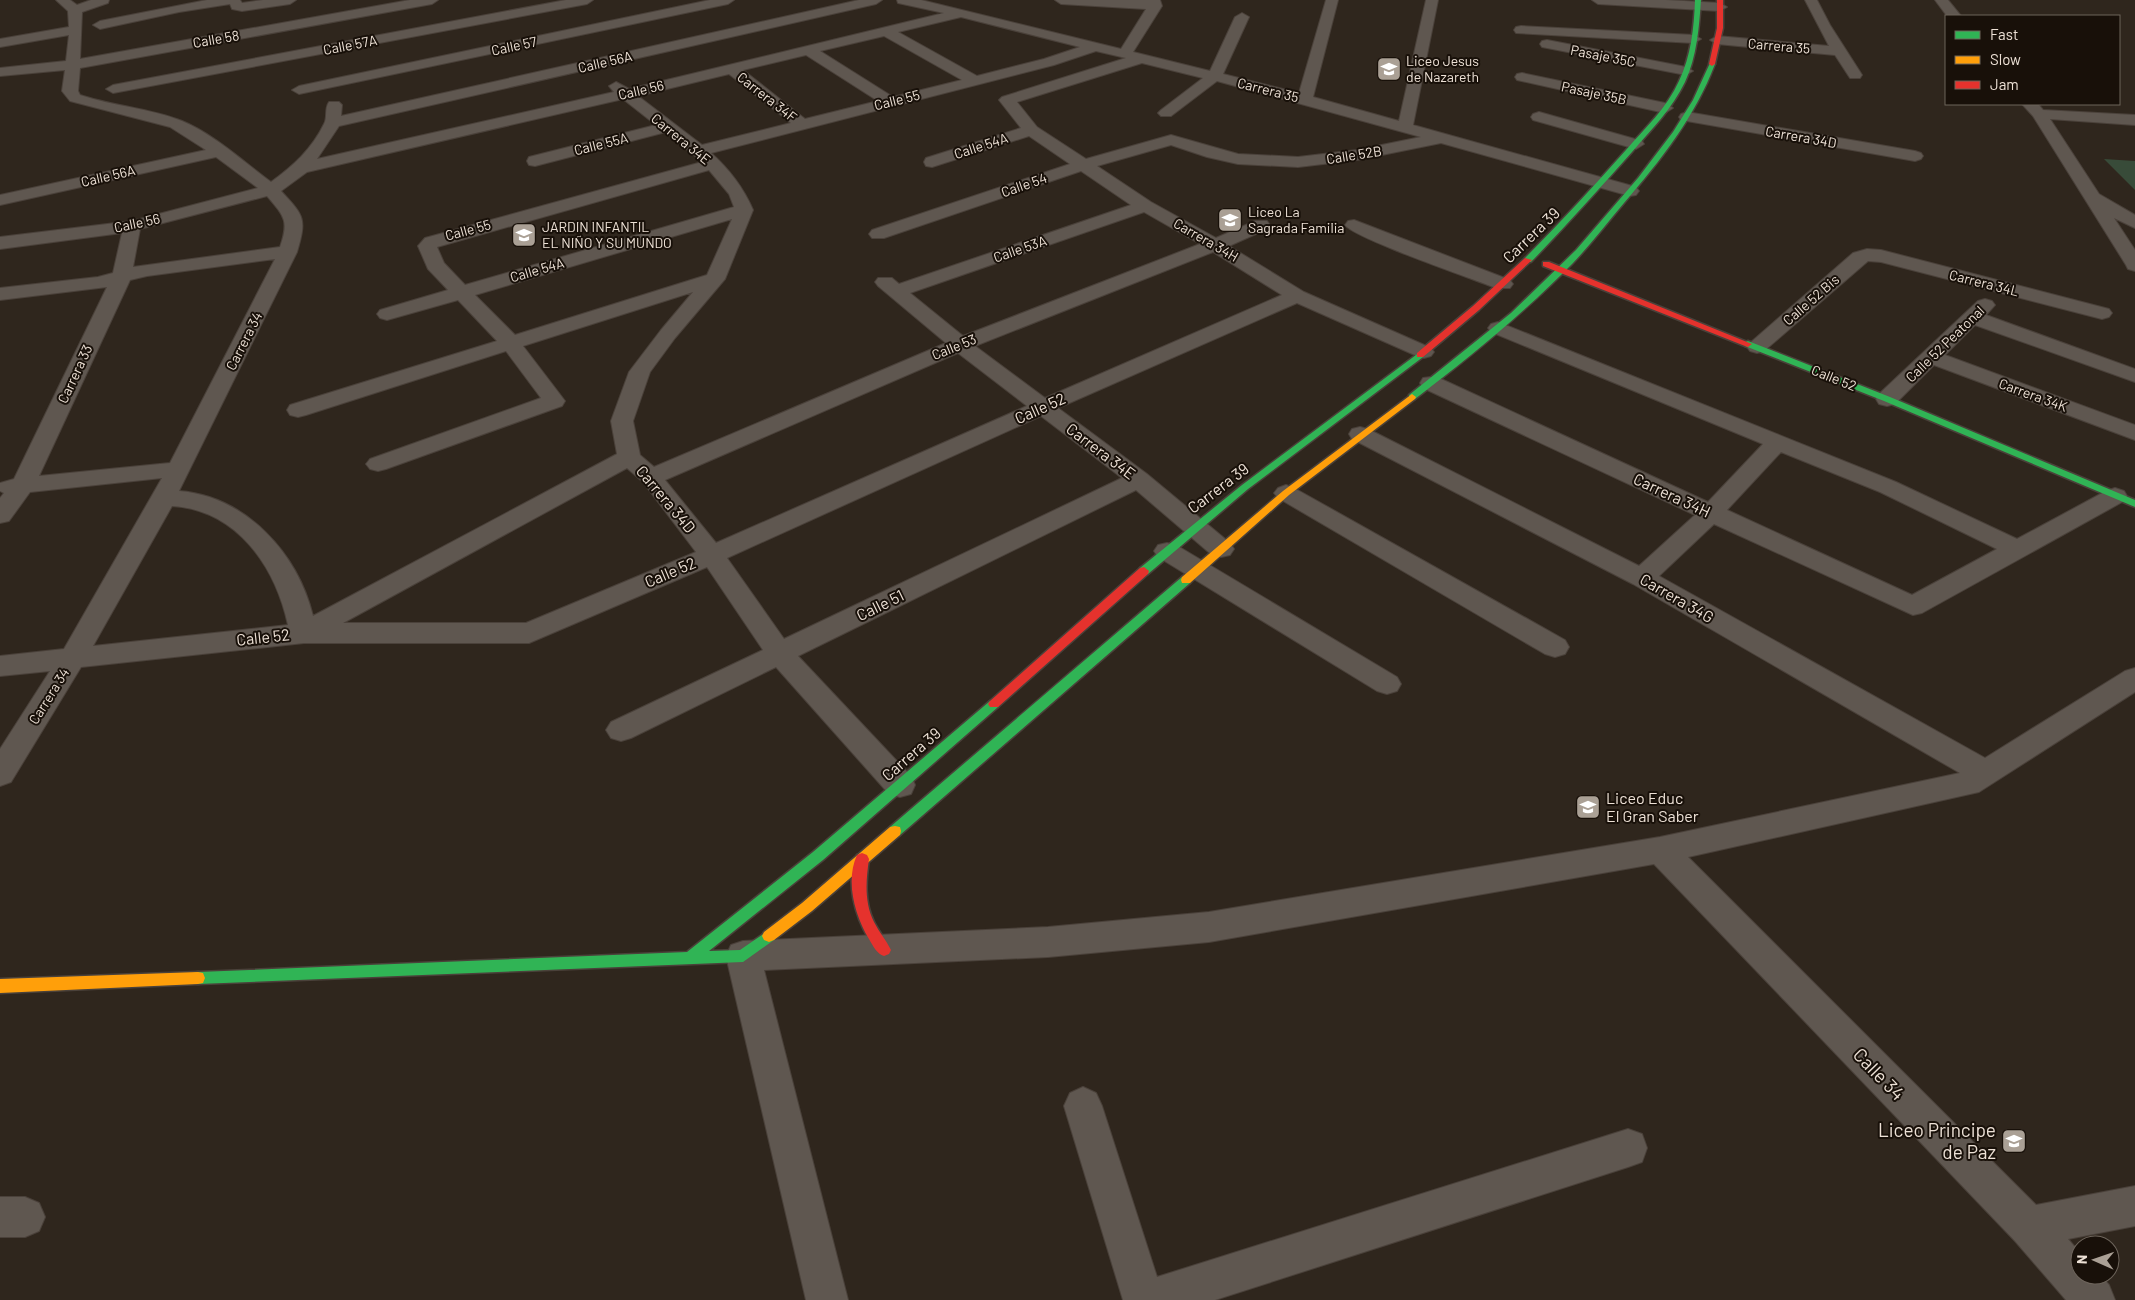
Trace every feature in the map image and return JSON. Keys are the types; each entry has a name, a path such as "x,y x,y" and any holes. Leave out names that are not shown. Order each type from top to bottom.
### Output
{"main road":[{"name":"Carrera 39","path":"691,957 781,889 1196,526 1424,352 1532,258 1575,214 1665,108 1686,71 1694,40 1698,3"},
{"path":"0,986 743,956 807,907 1286,493 1360,434 1431,383 1498,328 1561,270 1664,151 1700,98 1710,76 1717,40 1720,3"},
{"name":"Calle 52","path":"1532,258 1887,399 2125,500"},
{"path":"862,860 857,883 859,907 868,930 884,950"}],"street":[{"path":"62,0 75,10 103,0"},
{"path":"100,26 179,8 233,0 237,6 252,7 290,0"},
{"name":"Calle 58","path":"0,72 72,65 432,0"},
{"name":"Carrera 34E","path":"514,0 713,164 741,197 744,210"},
{"name":"Calle 57A","path":"113,89 587,0"},
{"name":"Carrera 34F","path":"662,0 754,64"},
{"name":"Calle 57","path":"298,90 559,37 728,0"},
{"name":"Calle 56A","path":"333,123 876,0"},
{"name":"Carrera 35","path":"902,0 1125,53 1214,78 1305,99 1630,191"},
{"name":"Calle 56","path":"301,168 887,32 962,13 976,0"},
{"path":"1061,0 1154,3 1125,53"},
{"path":"1305,99 1332,0"},
{"path":"1405,127 1432,0"},
{"path":"1598,0 1720,3"},
{"path":"1811,0 1855,75"},
{"path":"1941,0 1953,15"},
{"name":"Carrera 34","path":"0,774 72,659 164,498 288,252 295,229 292,214 271,190 192,132 176,124 129,110 89,103 76,98 70,91 75,36 75,10"},
{"path":"1166,113 1214,78 1242,17"},
{"path":"994,21 1049,62"},
{"path":"0,43 75,36 163,22"},
{"path":"887,32 975,80"},
{"name":"Pasaje 35C","path":"1686,71 1520,34 1694,40"},
{"name":"Carrera 35","path":"1717,40 1840,51"},
{"name":"Calle 55","path":"698,151 1049,62 1096,46"},
{"path":"810,50 890,102"},
{"name":"Carrera 34H","path":"1142,58 1007,100 1031,130 1145,206 1215,245 1297,296 1424,352"},
{"name":"Carrera 34F","path":"732,69 802,124"},
{"name":"Pasaje 35B","path":"1522,77 1665,108"},
{"path":"271,190 301,168 333,123 334,83"},
{"path":"2034,109 2135,120"},
{"path":"2034,109 2135,265"},
{"path":"1539,117 1636,144"},
{"name":"Carrera 34D","path":"1686,118 1916,156"},
{"name":"Calle 55A","path":"535,161 666,127"},
{"path":"1858,146 1861,129"},
{"name":"Calle 54A","path":"932,162 1031,130"},
{"name":"Calle 52B","path":"1171,140 1213,154 1264,161 1327,160 1443,138"},
{"name":"Calle 54","path":"878,234 1083,165 1171,140"},
{"name":"Calle 56A","path":"0,200 217,152"},
{"name":"Calle 55","path":"463,292 435,265 427,246 438,238 713,164"},
{"name":"Calle 56","path":"0,244 132,226 271,190"},
{"path":"2090,196 2135,222"},
{"name":"Calle 53A","path":"890,286 1145,206"},
{"name":"Carrera 34D","path":"744,210 715,279 668,334 640,372 622,421 629,457 651,477 712,554 780,654 900,785"},
{"name":"Calle 54A","path":"387,314 744,210"},
{"name":"Calle 53","path":"651,477 960,344 1215,245 1260,225"},
{"path":"1354,225 1377,236 1503,284"},
{"name":"Carrera 33","path":"0,515 11,486 122,276 132,226"},
{"path":"0,294 99,283 145,270 288,252"},
{"name":"Carrera 34L","path":"1866,255 1880,256 2102,313"},
{"name":"Calle 52 Bis","path":"1756,347 1860,258 1866,255"},
{"path":"298,410 715,279"},
{"name":"Carrera 34E","path":"890,286 960,344 1139,479 1221,548"},
{"name":"Calle 52 Peatonal","path":"1887,399 1974,318 2002,288"},
{"path":"378,464 554,401 510,342 463,292"},
{"name":"Calle 52","path":"0,666 304,633 529,633 1297,296"},
{"path":"1974,318 2135,376"},
{"path":"1498,328 1888,487 2019,550 2125,500"},
{"name":"Carrera 34K","path":"1932,357 2135,433"},
{"name":"Carrera 34H","path":"1431,383 1913,606 2019,550"},
{"name":"Carrera 34G","path":"1360,434 1642,578 1902,727 1987,772"},
{"path":"1642,578 1711,513 1778,442"},
{"path":"164,498 203,503 220,510 252,534 279,564 293,592 304,633 629,457"},
{"path":"11,486 179,469"},
{"name":"Calle 51","path":"621,730 1139,479"},
{"path":"1286,493 1555,647"},
{"path":"1167,551 1387,684"},
{"path":"826,1300 743,956 1048,942 1209,927 1660,850 1968,783 2135,678"},
{"name":"Calle 34","path":"1660,850 2029,1227 2094,1300"},
{"path":"1083,1106 1144,1300"},
{"path":"1150,1300 1628,1148"},
{"path":"2029,1227 2135,1206"}],"green space":[{"path":"2104,159 2135,161 2135,190"}],"traffic: fast":[{"path":"1528,260 1651,127 1677,92 1692,52 1696,31 1698,0"},
{"path":"1412,397 1514,315 1578,252 1676,133 1696,100 1712,64"},
{"path":"1748,344 1887,399 2135,504"},
{"path":"1144,571 1245,487 1420,355"},
{"path":"895,831 1186,580"},
{"path":"691,957 818,856 994,704"},
{"path":"198,978 743,956 769,936"}],"traffic: slow":[{"path":"1186,580 1286,493 1412,397"},
{"path":"769,936 807,907 895,831"},
{"path":"0,986 198,978"}],"traffic: jam":[{"path":"1712,64 1720,28 1720,0"},
{"path":"1420,355 1476,308 1528,260"},
{"path":"1546,264 1748,344"},
{"path":"994,704 1144,571"},
{"path":"862,859 859,885 862,907 870,928 884,950"}],"place":[{"name":"Liceo Jesus de Nazareth","path":"1389,69"},
{"name":"Liceo La Sagrada Familia","path":"1230,220"},
{"name":"JARDIN INFANTIL EL NIÑO Y SU MUNDO","path":"524,235"},
{"name":"Liceo Educ El Gran Saber","path":"1588,807"},
{"name":"Liceo Principe de Paz","path":"2014,1141"}]}
